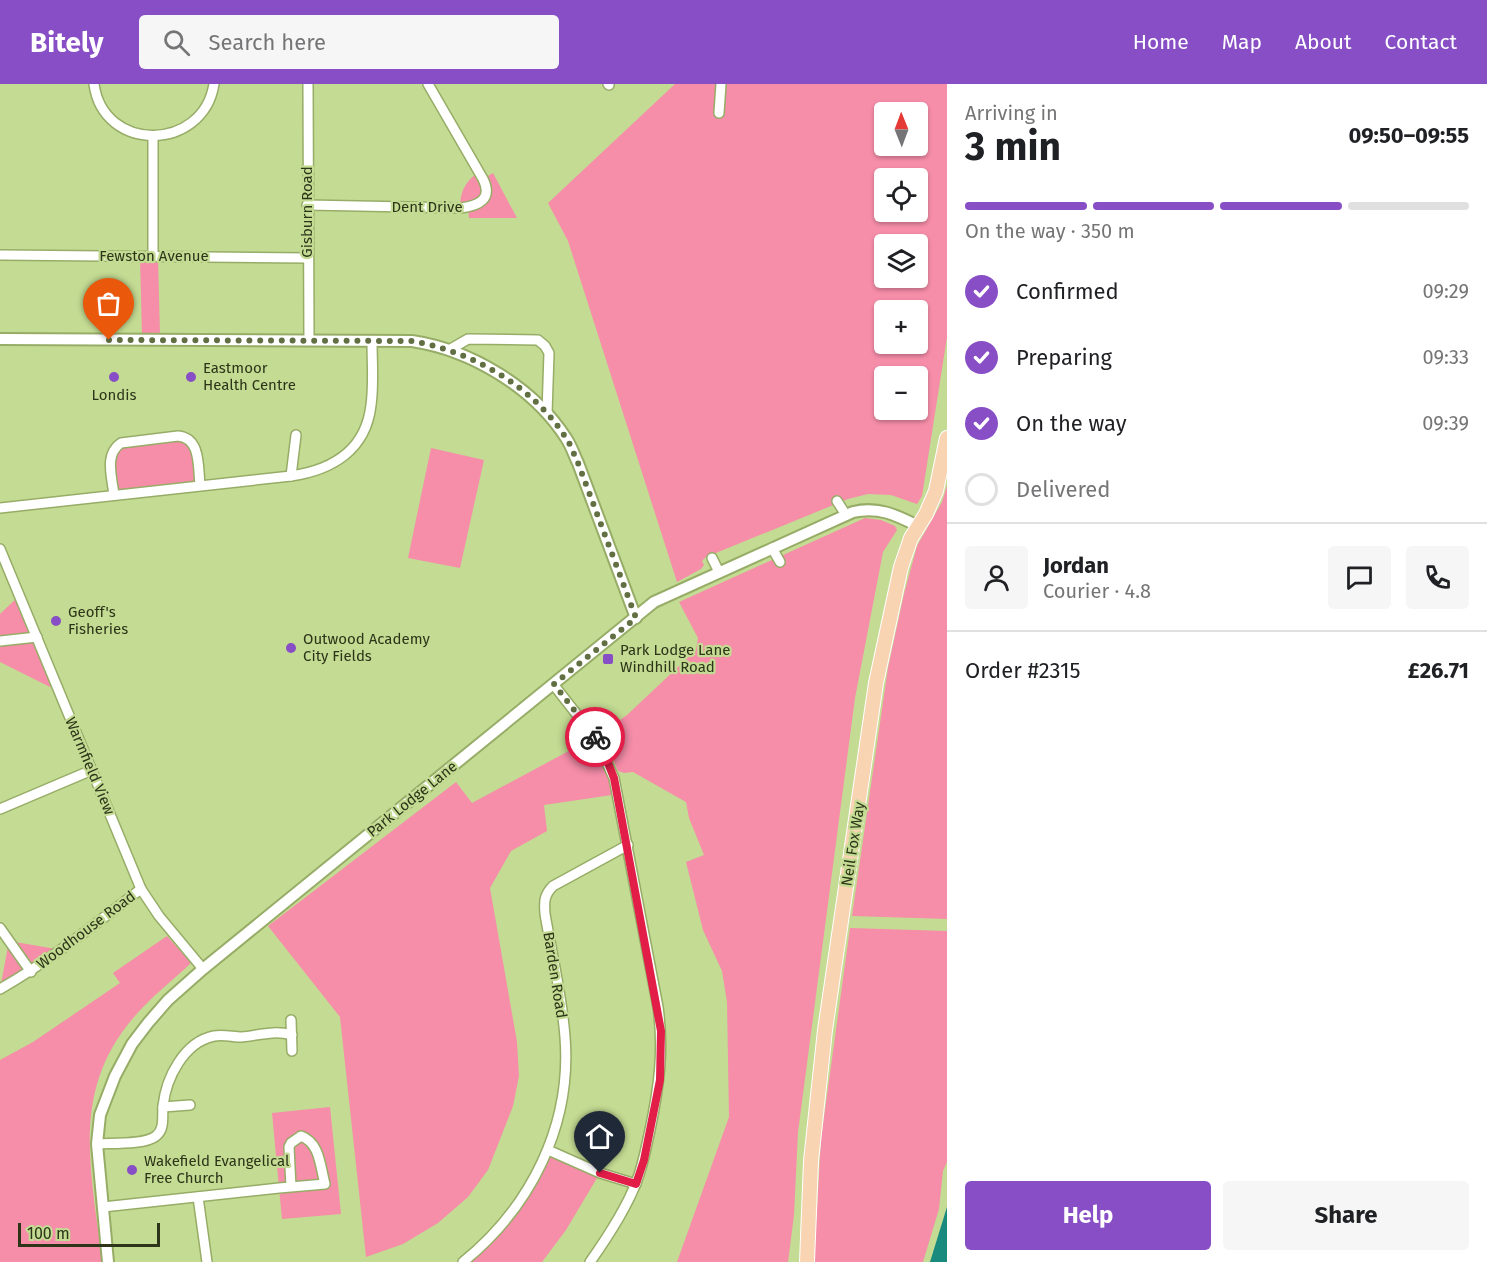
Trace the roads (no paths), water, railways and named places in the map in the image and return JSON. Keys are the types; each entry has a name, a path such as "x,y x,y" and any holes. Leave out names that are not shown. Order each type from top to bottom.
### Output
{"main road":[{"name":"Neil Fox Way","path":"807,1262 811,1161 825,1030 862,790 868,731 894,593 908,545 936,491 947,438"}],"street":[{"path":"94,84 100,103 107,114 118,124 132,132 153,137 172,134 185,128 200,114 212,94 214,84"},
{"name":"Gisburn Road","path":"308,84 309,340"},
{"name":"Dent Drive","path":"307,205 460,208 484,200 487,194 483,179 428,84"},
{"path":"719,113 722,84"},
{"path":"153,137 153,256"},
{"name":"Fewston Avenue","path":"0,255 307,258"},
{"path":"0,339 412,341 430,344 473,359 513,384 547,413 567,438 636,618"},
{"path":"449,350 468,339 538,340 549,353 547,413"},
{"path":"0,508 291,476 312,473 327,467 340,459 358,440 365,427 371,405 372,341"},
{"path":"291,476 296,435"},
{"path":"114,495 110,458 112,450 121,443 178,436 185,437 192,442 196,450 200,485"},
{"path":"837,501 846,515"},
{"name":"Park Lodge Lane","path":"108,1262 97,1144 100,1114 115,1076 132,1044 168,1000 203,969 654,602 860,510 879,510 918,526"},
{"path":"772,548 780,562"},
{"name":"Warmfield View","path":"0,549 141,889 159,916 203,969"},
{"path":"712,558 719,572"},
{"path":"0,641 37,637"},
{"path":"554,684 596,739 614,778 661,1031 658,1088 644,1160 636,1184 606,1239 590,1262"},
{"path":"0,809 92,770"},
{"name":"Barden Road","path":"463,1262 499,1228 518,1205 548,1150 562,1092 565,1038 544,902 547,892 553,886 628,845"},
{"name":"Woodhouse Road","path":"0,989 62,950 141,889"},
{"name":"Woodhouse Road","path":"0,928 30,972"},
{"path":"291,1020 292,1051"},
{"path":"97,1144 146,1140 155,1137 163,1121 166,1088 173,1070 200,1042 214,1036 240,1037 281,1032 292,1035"},
{"path":"163,1107 190,1105"},
{"path":"103,1207 325,1184 315,1146 310,1139 301,1137 289,1147 291,1187"},
{"path":"548,1150 600,1173 636,1184"},
{"path":"198,1197 207,1262"}],"water":[{"path":"947,1207 947,1262 930,1262"}],"place":[{"name":"Londis","path":"114,377"},
{"name":"Eastmoor Health Centre","path":"191,377"},
{"name":"Geoff's Fisheries","path":"56,621"},
{"name":"Outwood Academy City Fields","path":"291,648"},
{"name":"Park Lodge Lane Windhill Road","path":"608,659"},
{"name":"Wakefield Evangelical Free Church","path":"132,1170"}]}
